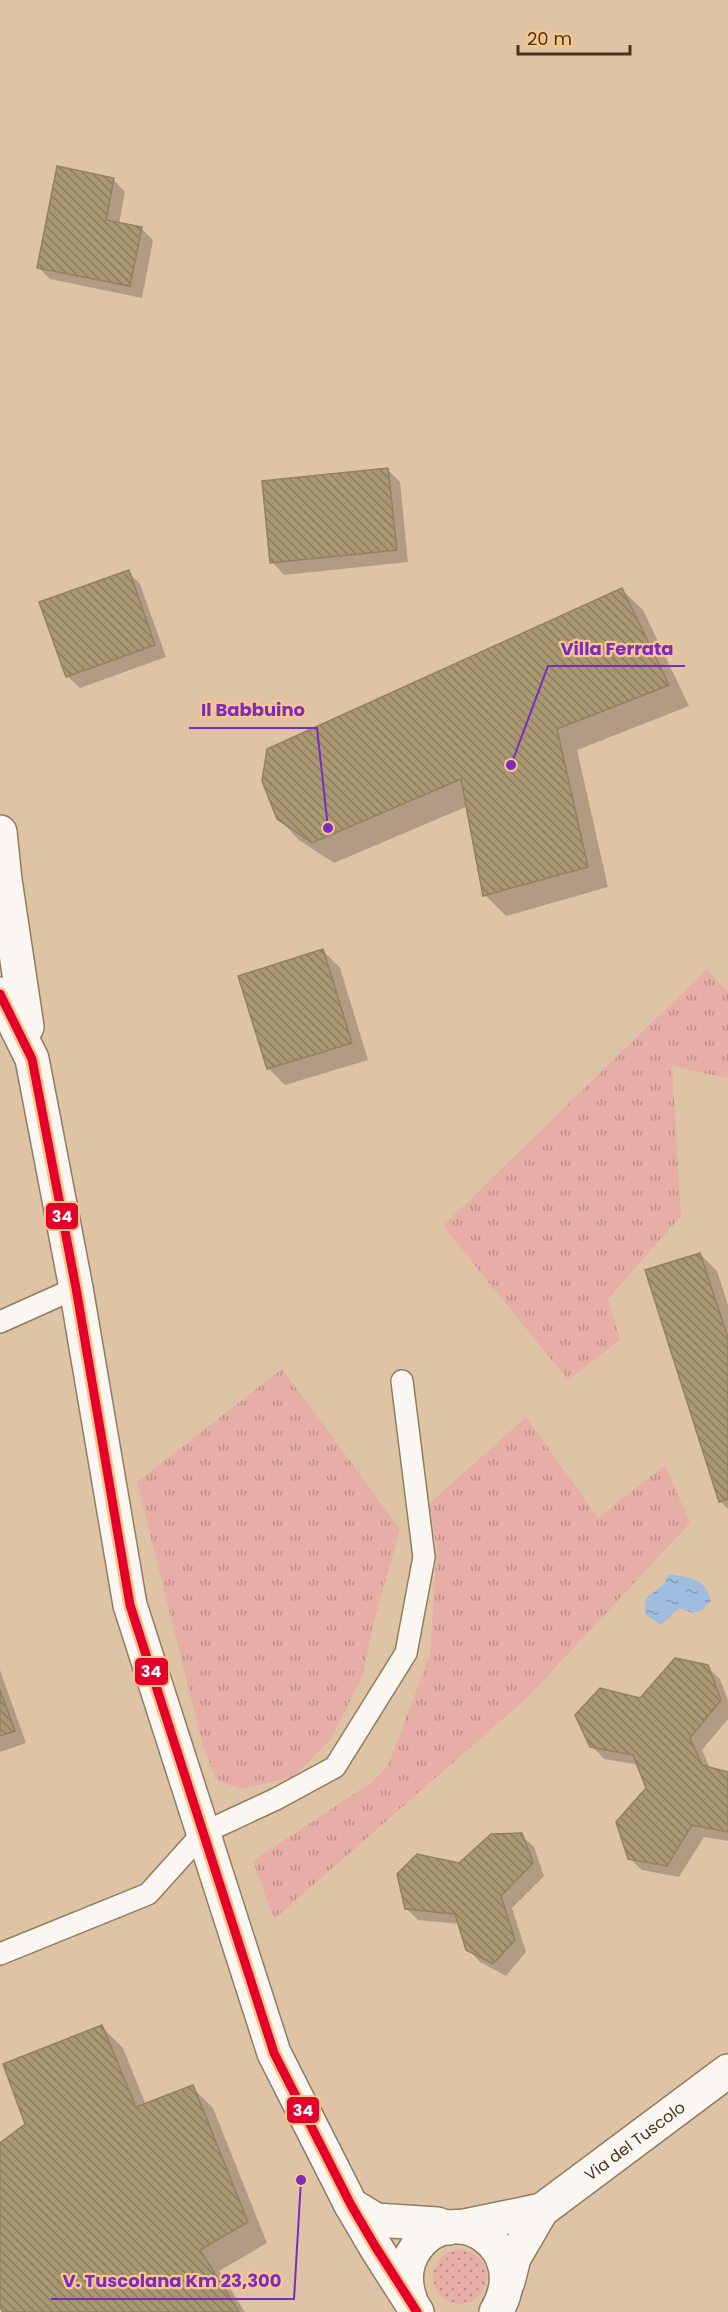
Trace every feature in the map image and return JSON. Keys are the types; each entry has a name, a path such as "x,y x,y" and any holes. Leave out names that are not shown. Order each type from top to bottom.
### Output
{"main road":[{"path":"0,832 2,882 32,1059 76,1288 130,1605 274,2053 351,2205 415,2308"},
{"path":"0,994 32,1059"},
{"name":"Via del Tuscolo","path":"542,2210 728,2071"},
{"path":"351,2205 376,2220 437,2224 482,2234 492,2241 507,2268 502,2301"},
{"path":"415,2308 406,2290 406,2272 411,2256 420,2242 432,2234 454,2228 542,2210"},
{"path":"502,2301 514,2258 542,2210"}],"lane":[{"path":"0,1322 76,1288"},
{"path":"0,1954 148,1894 203,1833 276,1799 335,1767 406,1653 424,1557 402,1381"}],"green space":[{"path":"706,970 728,992 728,1078 672,1066 681,1216 608,1299 620,1340 568,1380 443,1226"},
{"path":"282,1369 400,1529 372,1629 363,1675 331,1739 293,1777 242,1789 216,1780 203,1746 137,1482"},
{"path":"526,1417 598,1518 665,1465 690,1523 527,1698 274,1919 253,1861 372,1782 388,1766 430,1654 437,1548 429,1504"},
{"path":"460,2250 470,2252 479,2258 485,2267 487,2277 485,2287 479,2296 470,2302 460,2304 450,2302 441,2296 435,2287 433,2277 435,2267 441,2258 450,2252"}],"water":[{"path":"669,1574 690,1578 701,1583 709,1593 711,1601 702,1610 693,1613 679,1608 661,1625 645,1614 646,1598 664,1584"}],"building":[{"path":"57,166 114,178 106,220 142,227 130,286 37,268"},
{"path":"388,468 397,550 270,563 262,481"},
{"path":"129,570 155,645 66,677 39,602"},
{"path":"622,588 669,685 557,729 588,867 483,896 461,779 312,843 277,819 262,781 267,749"},
{"path":"323,949 352,1043 267,1069 238,976"},
{"path":"700,1253 728,1338 728,1499 719,1502 645,1270"},
{"path":"675,1658 708,1665 721,1700 690,1738 702,1765 728,1772 728,1832 692,1825 667,1866 628,1859 616,1822 646,1788 633,1755 590,1747 575,1715 600,1688 640,1698"},
{"path":"0,1690 15,1731 0,1736"},
{"path":"522,1833 533,1863 501,1896 515,1940 493,1964 466,1950 455,1914 405,1909 397,1874 417,1854 459,1863 491,1834"},
{"path":"102,2025 136,2107 193,2085 248,2222 200,2250 239,2312 3,2312 0,2307 0,2143 25,2124 3,2064"}],"transit line":[{"name":"34","path":"0,994 32,1059 76,1288 130,1605 274,2053 351,2205 417,2312"}],"place":[{"name":"Villa Ferrata","path":"511,765"},
{"name":"Il Babbuino","path":"328,828"},
{"name":"V. Tuscolana Km 23,300","path":"301,2180"}]}
